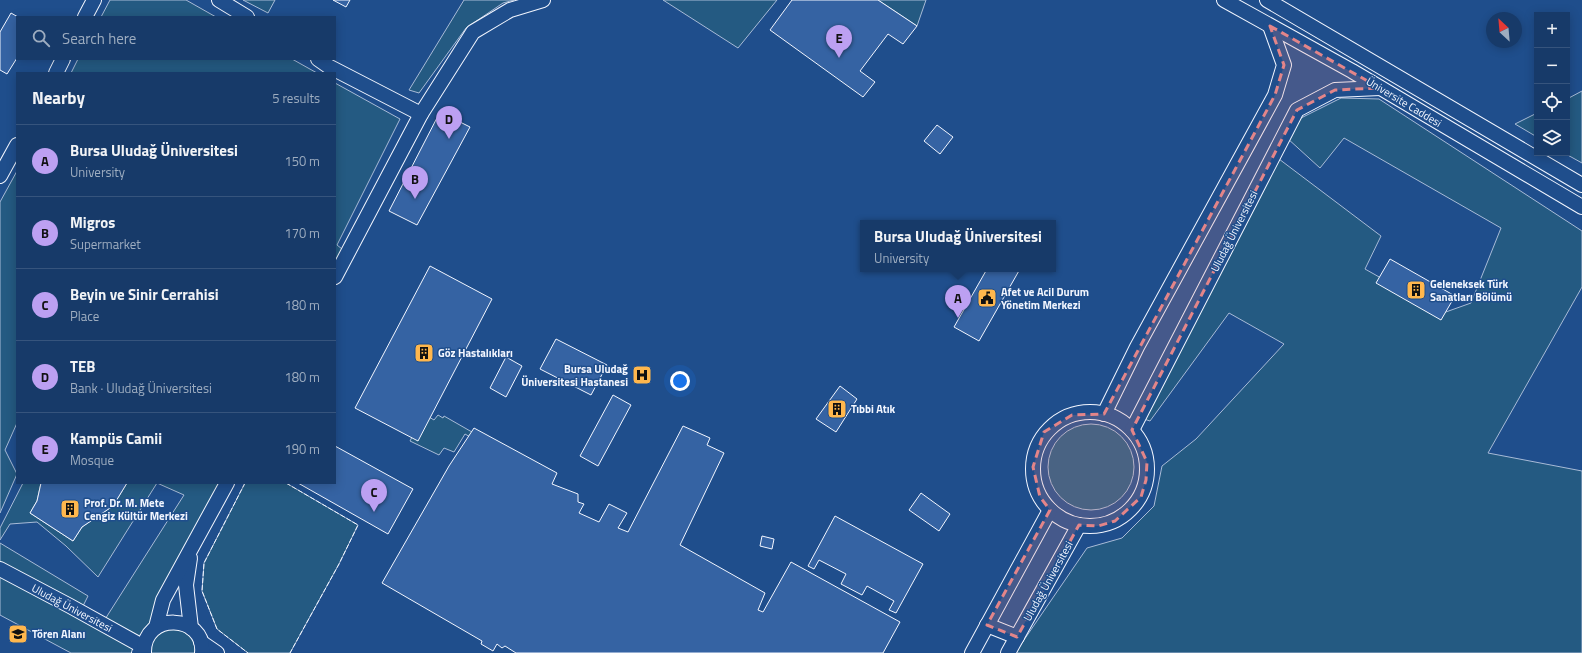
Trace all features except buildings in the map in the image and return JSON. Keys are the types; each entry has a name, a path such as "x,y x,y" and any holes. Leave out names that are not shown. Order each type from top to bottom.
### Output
{"street":[{"path":"86,16 94,0"},
{"path":"219,0 245,16"},
{"path":"336,275 421,114 474,32 510,10 543,0"},
{"name":"Üniversite Caddesi","path":"1224,0 1380,88 1582,207"},
{"name":"Üniversite Caddesi","path":"1267,0 1582,185"},
{"path":"1104,414 1137,347 1275,95 1284,65 1270,26"},
{"path":"56,72 62,60"},
{"path":"319,60 328,66 421,114"},
{"name":"Uludağ Üniversitesi","path":"1132,430 1297,110 1335,90 1380,88"},
{"path":"0,176 16,147"},
{"path":"1088,413 1104,414 1119,420 1132,430 1141,445 1147,462 1146,480 1141,497 1129,511 1115,521 1098,526 1079,525 1063,520 1050,510 1040,497 1035,482 1033,460 1044,432 1072,415 1088,413"},
{"name":"Uludağ Üniversitesi","path":"0,570 70,606 142,651 150,632 156,627 163,600 226,484"},
{"path":"972,653 1050,510"},
{"name":"Uludağ Üniversitesi","path":"1008,653 1079,525"},
{"name":"Uludağ Üniversitesi","path":"192,548 186,585 191,628 197,634 202,647 217,653"},
{"path":"156,627 165,623 174,622 183,623 191,628"},
{"path":"987,625 1017,637"}],"highlighted area":[{"path":"1270,26 1380,88 1335,90 1297,110 1132,430 1147,462 1146,480 1141,497 1115,521 1098,526 1079,525 1017,637 987,625 1050,510 1040,497 1033,467 1044,432 1072,415 1104,414 1275,95 1284,65"}],"shaded area":[{"path":"110,0 186,0 214,16 102,16"},
{"path":"243,0 275,0 268,13"},
{"path":"464,0 514,0 503,3 466,28 419,93 409,90"},
{"path":"663,0 777,0 738,48"},
{"path":"878,0 926,0 917,26"},
{"path":"78,60 294,60 315,72 72,72"},
{"path":"336,84 400,119 337,245 347,253 336,275"},
{"path":"1582,91 1582,163 1569,156 1570,97"},
{"path":"1341,98 1379,99 1582,231 1582,287 1488,453 1582,471 1582,653 1015,653 1087,548 1122,538 1154,506 1162,466 1196,439 1284,344 1229,313 1150,421 1144,419 1279,159 1381,236 1365,269 1443,313 1471,303 1501,228 1344,138 1320,168 1287,138 1297,120"},
{"path":"1534,114 1534,135 1515,124"},
{"path":"16,173 16,425 5,450 16,472 16,476 0,513 0,202"},
{"path":"424,414 434,420 438,415 443,418 444,416 547,475 546,480 465,434 454,452 444,448 439,455 410,441"},
{"path":"1091,424 1108,427 1122,436 1131,450 1134,467 1131,484 1122,498 1108,507 1091,510 1074,507 1060,498 1051,484 1048,467 1051,450 1060,436 1074,427"},
{"path":"22,484 41,484 37,501 30,513 73,541 82,527 113,506 126,484 156,484 98,577 66,546 37,522 10,524 0,540 0,528"},
{"path":"159,484 226,484 146,639 174,622 217,653 71,653 0,615 0,543 88,596 80,612 102,624 184,495"},
{"path":"244,484 288,484 358,525 339,564 290,653 248,653 217,629 202,591 204,563"}],"fence":[{"path":"244,484 204,563 202,591 217,629 248,653"},
{"path":"288,484 358,525 339,564 290,653"}],"place":[{"name":"Kampüs Camii","path":"839,58"},
{"name":"TEB","path":"449,139"},
{"name":"Migros","path":"415,199"},
{"name":"Geleneksek Türk Sanatları Bölümü","path":"1416,290"},
{"name":"Afet ve Acil Durum Yönetim Merkezi","path":"987,298"},
{"name":"Bursa Uludağ Üniversitesi","path":"958,318"},
{"name":"Göz Hastalıkları","path":"424,353"},
{"name":"Bursa Uludağ Üniversitesi Hastanesi","path":"642,375"},
{"name":"Tıbbi Atık","path":"837,409"},
{"name":"Prof. Dr. M. Mete Cengiz Kültür Merkezi","path":"70,509"},
{"name":"Beyin ve Sinir Cerrahisi","path":"374,512"},
{"name":"Tören Alanı","path":"18,634"}]}
